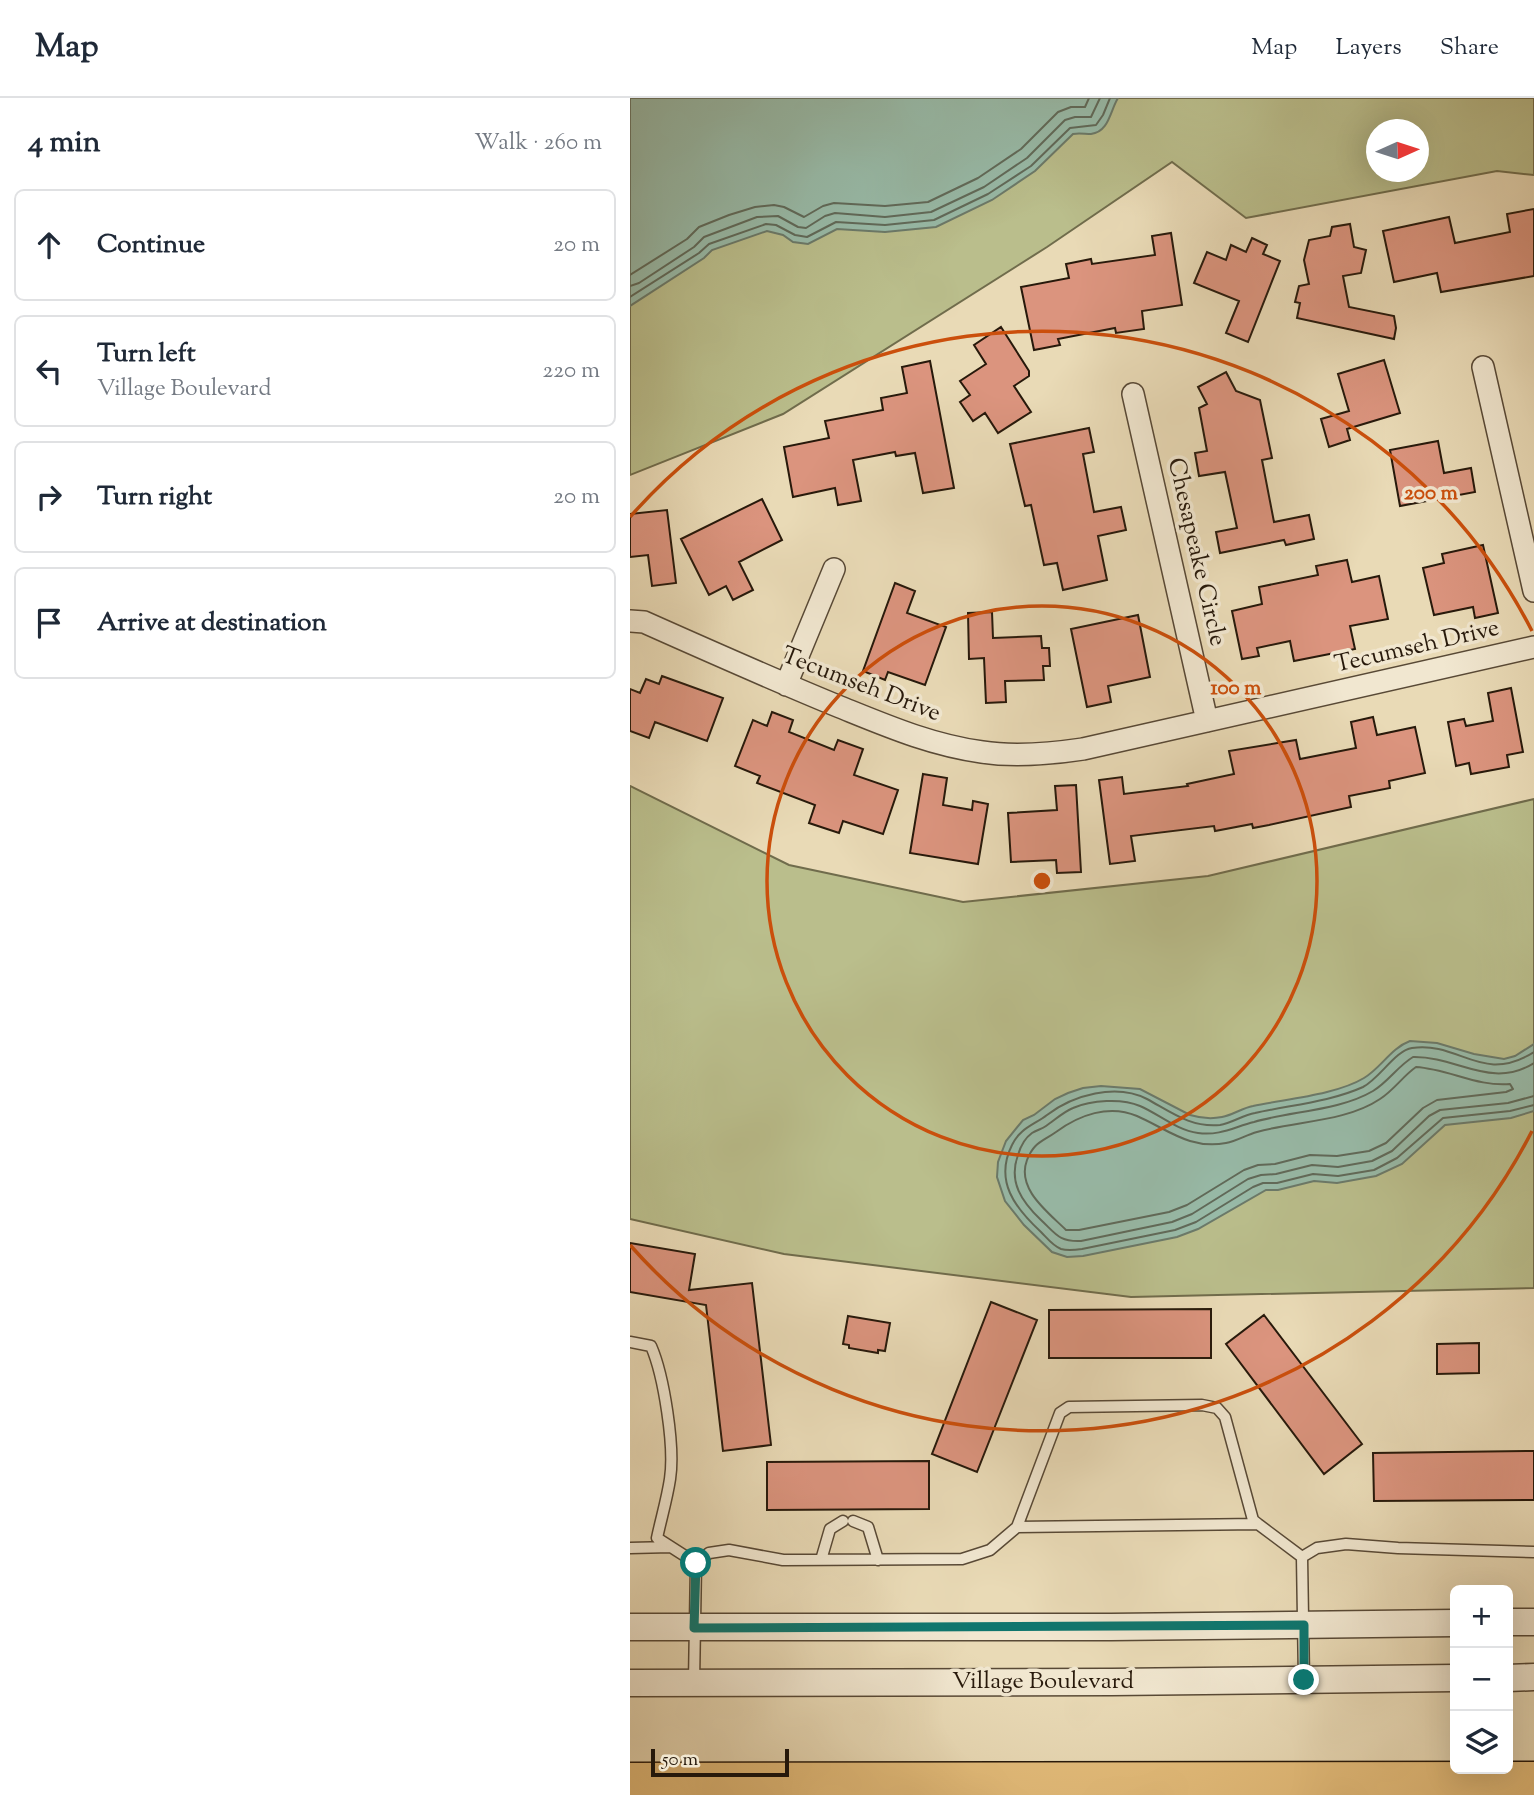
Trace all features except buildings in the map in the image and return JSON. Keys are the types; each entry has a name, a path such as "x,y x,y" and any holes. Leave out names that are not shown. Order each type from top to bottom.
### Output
{"highway":[{"path":"630,1782 1534,1781"}],"street":[{"path":"1483,367 1534,591"},
{"name":"Chesapeake Circle","path":"1133,394 1207,721"},
{"path":"786,685 834,569"},
{"name":"Tecumseh Drive","path":"630,621 645,622 912,737 940,745 1011,754 1064,752 1534,647"},
{"path":"1513,1622 1534,1622"},
{"path":"630,1627 1450,1623"},
{"path":"1513,1678 1534,1677"},
{"name":"Village Boulevard","path":"630,1682 1450,1678"}],"lane":[{"path":"630,1342 651,1346 658,1363 671,1447 670,1478 657,1538 696,1563"},
{"path":"696,1563 709,1553 729,1549 783,1560 962,1559 990,1550 1017,1527 1060,1413 1069,1407 1202,1405 1217,1408 1225,1417 1252,1520 1302,1557"},
{"path":"821,1560 830,1530 848,1521 868,1527 878,1560"},
{"path":"1017,1527 1258,1524"},
{"path":"1302,1557 1317,1548 1346,1544 1411,1549 1534,1552"},
{"path":"630,1548 671,1547"},
{"path":"1302,1557 1304,1680"},
{"path":"694,1682 696,1563"}],"shaded area":[{"path":"630,98 1534,98 1534,175 1497,171 1246,218 1172,162 1047,247 783,414 630,475"},
{"path":"630,786 789,865 963,902 1208,876 1534,799 1534,1288 1131,1297 784,1254 630,1219"}],"water":[{"path":"630,98 1118,98 1102,129 1091,134 1073,134 1035,171 992,200 936,227 885,232 837,229 808,244 793,242 783,235 767,231 712,250 630,306"},
{"path":"1410,1041 1437,1043 1474,1054 1504,1059 1515,1056 1534,1044 1534,1111 1511,1118 1445,1125 1402,1164 1376,1176 1337,1183 1314,1181 1278,1190 1266,1190 1198,1229 1177,1237 1083,1256 1067,1257 1052,1252 1024,1225 1005,1201 997,1177 998,1162 1006,1141 1023,1120 1068,1093 1101,1086 1140,1089 1190,1115 1218,1118 1249,1107 1353,1084 1370,1074 1397,1048"}],"route":[{"path":"696,1563 694,1628 1304,1625 1304,1680"}]}
